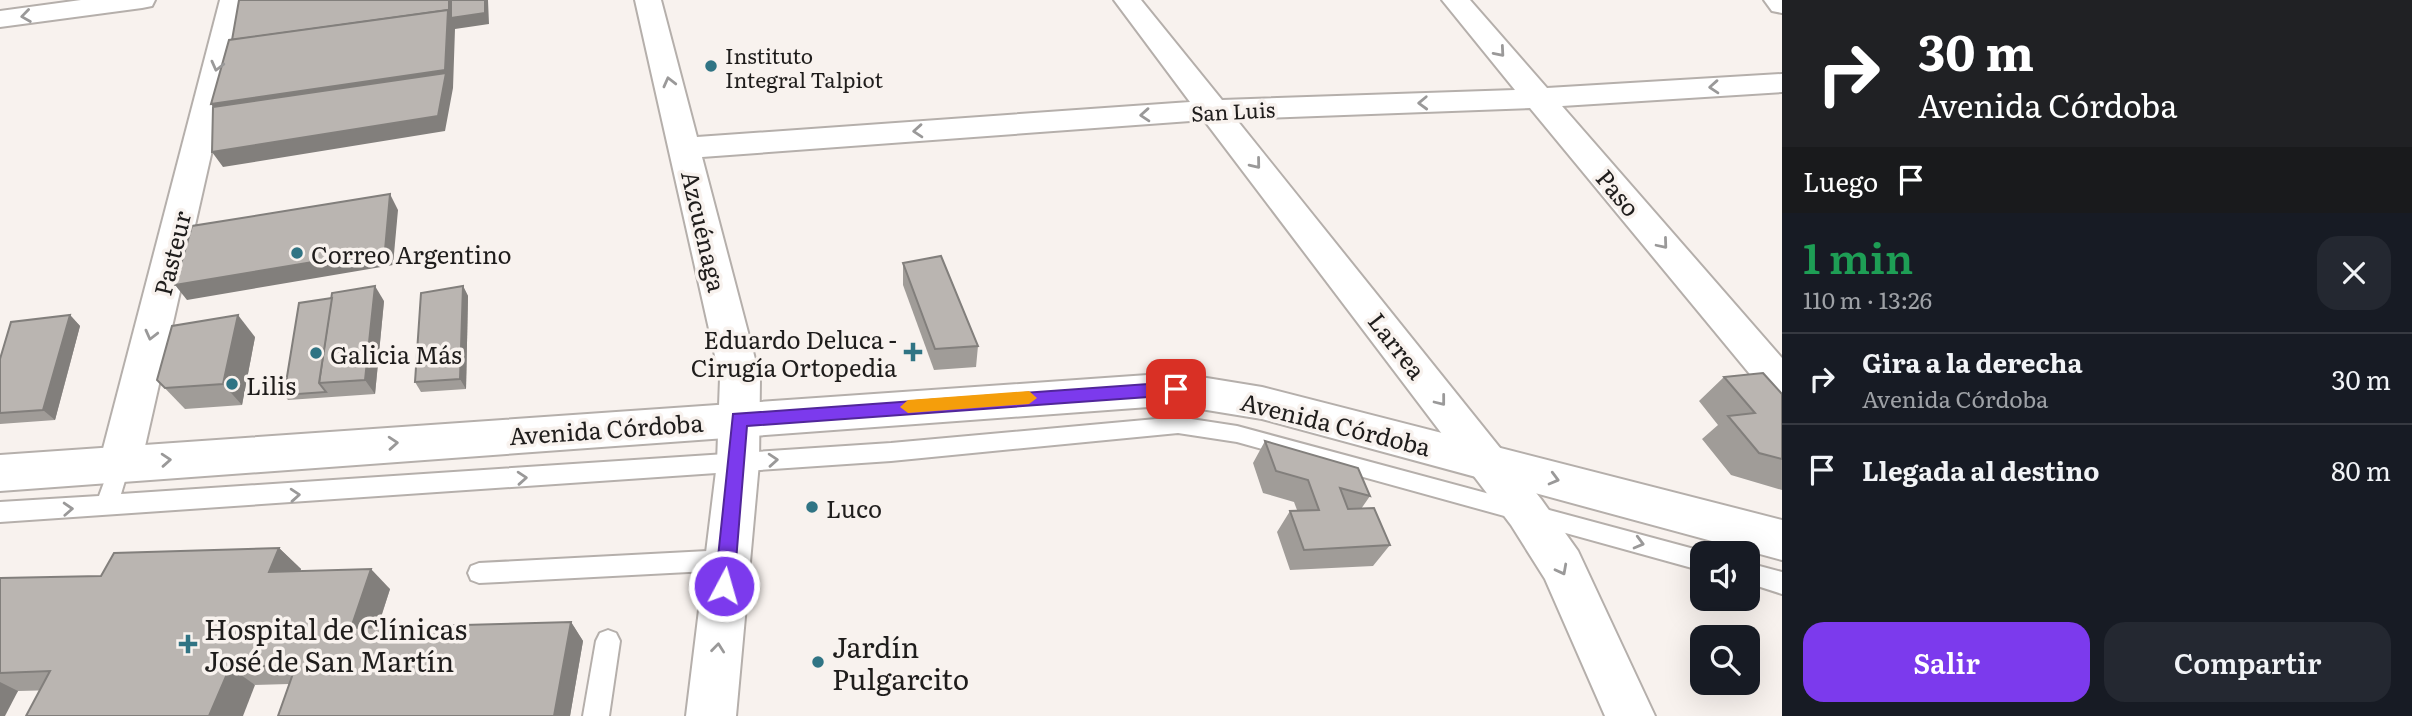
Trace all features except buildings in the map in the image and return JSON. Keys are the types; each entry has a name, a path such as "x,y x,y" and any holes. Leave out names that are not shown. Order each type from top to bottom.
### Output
{"street":[{"path":"0,19 142,0"},
{"name":"Pasteur","path":"120,464 233,0"},
{"name":"Azcuénaga","path":"648,0 740,378 738,463 711,716"},
{"name":"Larrea","path":"1126,0 1526,512 1562,566 1630,716"},
{"name":"Paso","path":"1455,0 1782,385"},
{"path":"1777,0 1782,5"},
{"name":"San Luis","path":"685,148 1213,110 1540,98 1782,83"},
{"name":"Avenida Córdoba","path":"0,473 1176,389 1262,403 1782,540"}],"lane":[{"name":"Avenida Córdoba","path":"0,512 738,463 994,444 1178,425 1237,434 1690,557"},
{"name":"Pasteur","path":"107,506 120,464"},
{"path":"479,573 727,560"},
{"path":"1760,577 1782,583"},
{"path":"596,716 608,641"}],"slow traffic":[{"path":"908,407 1029,398"}],"place":[{"name":"Instituto Integral Talpiot","path":"711,66"},
{"name":"Correo Argentino","path":"297,253"},
{"name":"Eduardo Deluca - Cirugía Ortopedia","path":"913,352"},
{"name":"Galicia Más","path":"316,353"},
{"name":"Lilis","path":"232,384"},
{"name":"Luco","path":"812,507"},
{"name":"Hospital de Clínicas José de San Martín","path":"188,644"},
{"name":"Jardín Pulgarcito","path":"818,662"}],"route":[{"path":"724,586 738,463 739,419 1176,389"}]}
